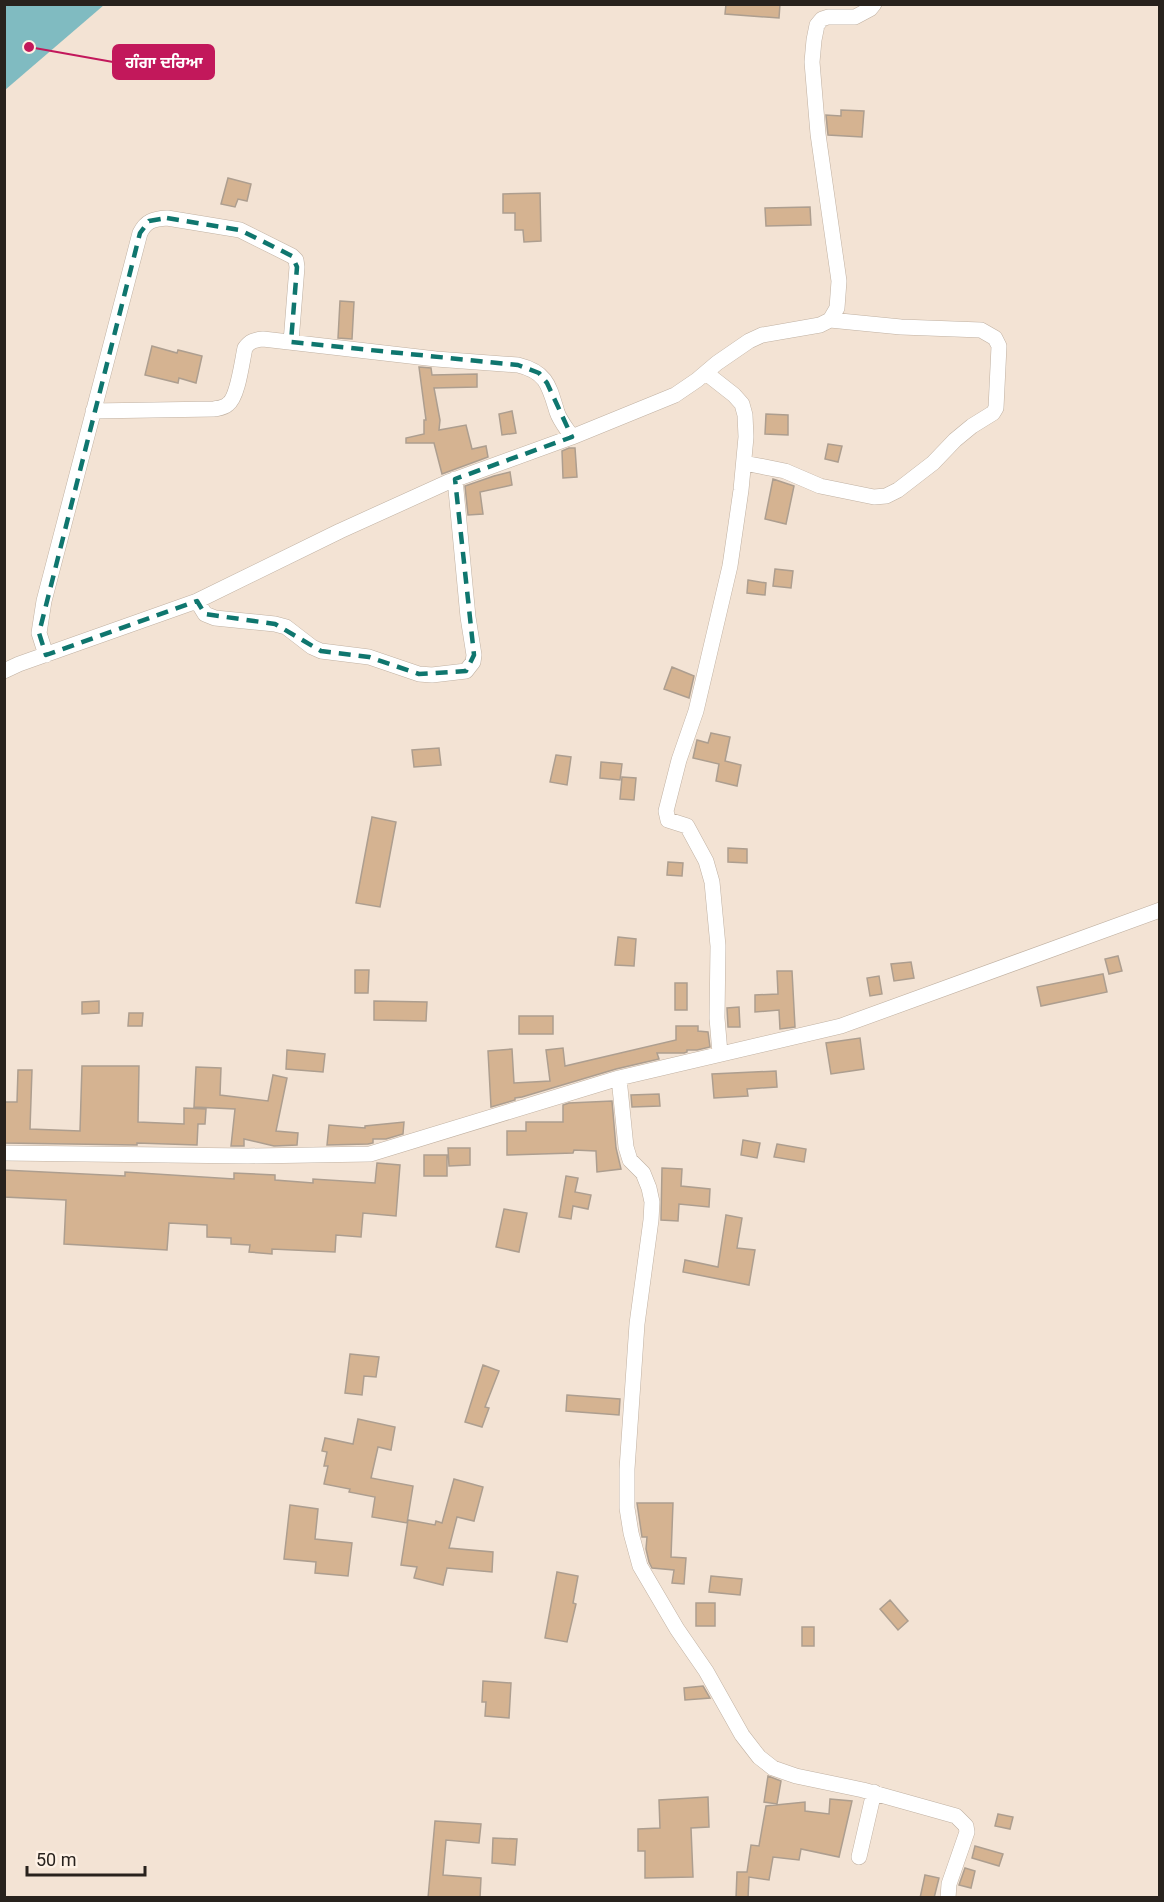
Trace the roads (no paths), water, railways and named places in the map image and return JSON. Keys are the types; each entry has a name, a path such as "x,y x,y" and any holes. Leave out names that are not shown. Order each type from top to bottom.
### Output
{"street":[{"path":"830,320 837,308 838,281 818,134 812,62 814,40 817,25 822,19 855,17 870,9 874,4"},
{"path":"46,655 39,633 44,601 140,233 144,226 155,219 167,218 240,230 292,255 297,267 291,342"},
{"path":"4,671 197,601 340,531 455,479 572,437 675,395 749,341 762,335 820,325 830,320 901,327 981,330 995,338 999,346 996,408 993,413 955,440 933,463 886,496 874,497 820,486 784,471 744,463"},
{"path":"93,411 225,407 232,400 245,348 249,342 263,339 530,368 539,373 547,383 558,414 572,437"},
{"path":"706,373 742,404 746,437 744,463 730,566 696,711 666,811 668,820 687,826 710,870 717,923 717,1018 720,1053"},
{"path":"197,601 205,614 214,618 286,627 321,651 369,657 419,674 432,675 465,671 473,662 474,655 468,617 455,479"},
{"path":"4,1153 248,1156 370,1154 619,1078 841,1026 1160,910"},
{"path":"619,1078 626,1146 630,1160 643,1173 652,1202 637,1324 627,1470 627,1508 640,1566 677,1629 706,1671 742,1735 759,1757 773,1768 796,1776 874,1792 957,1816 966,1826 967,1832 949,1884 948,1898"},
{"path":"859,1857 874,1792"}],"water":[{"path":"5,4 104,4 104,5 5,90"}],"place":[{"name":"ਗੰਗਾ ਦਰਿਆ","path":"29,47"}]}
